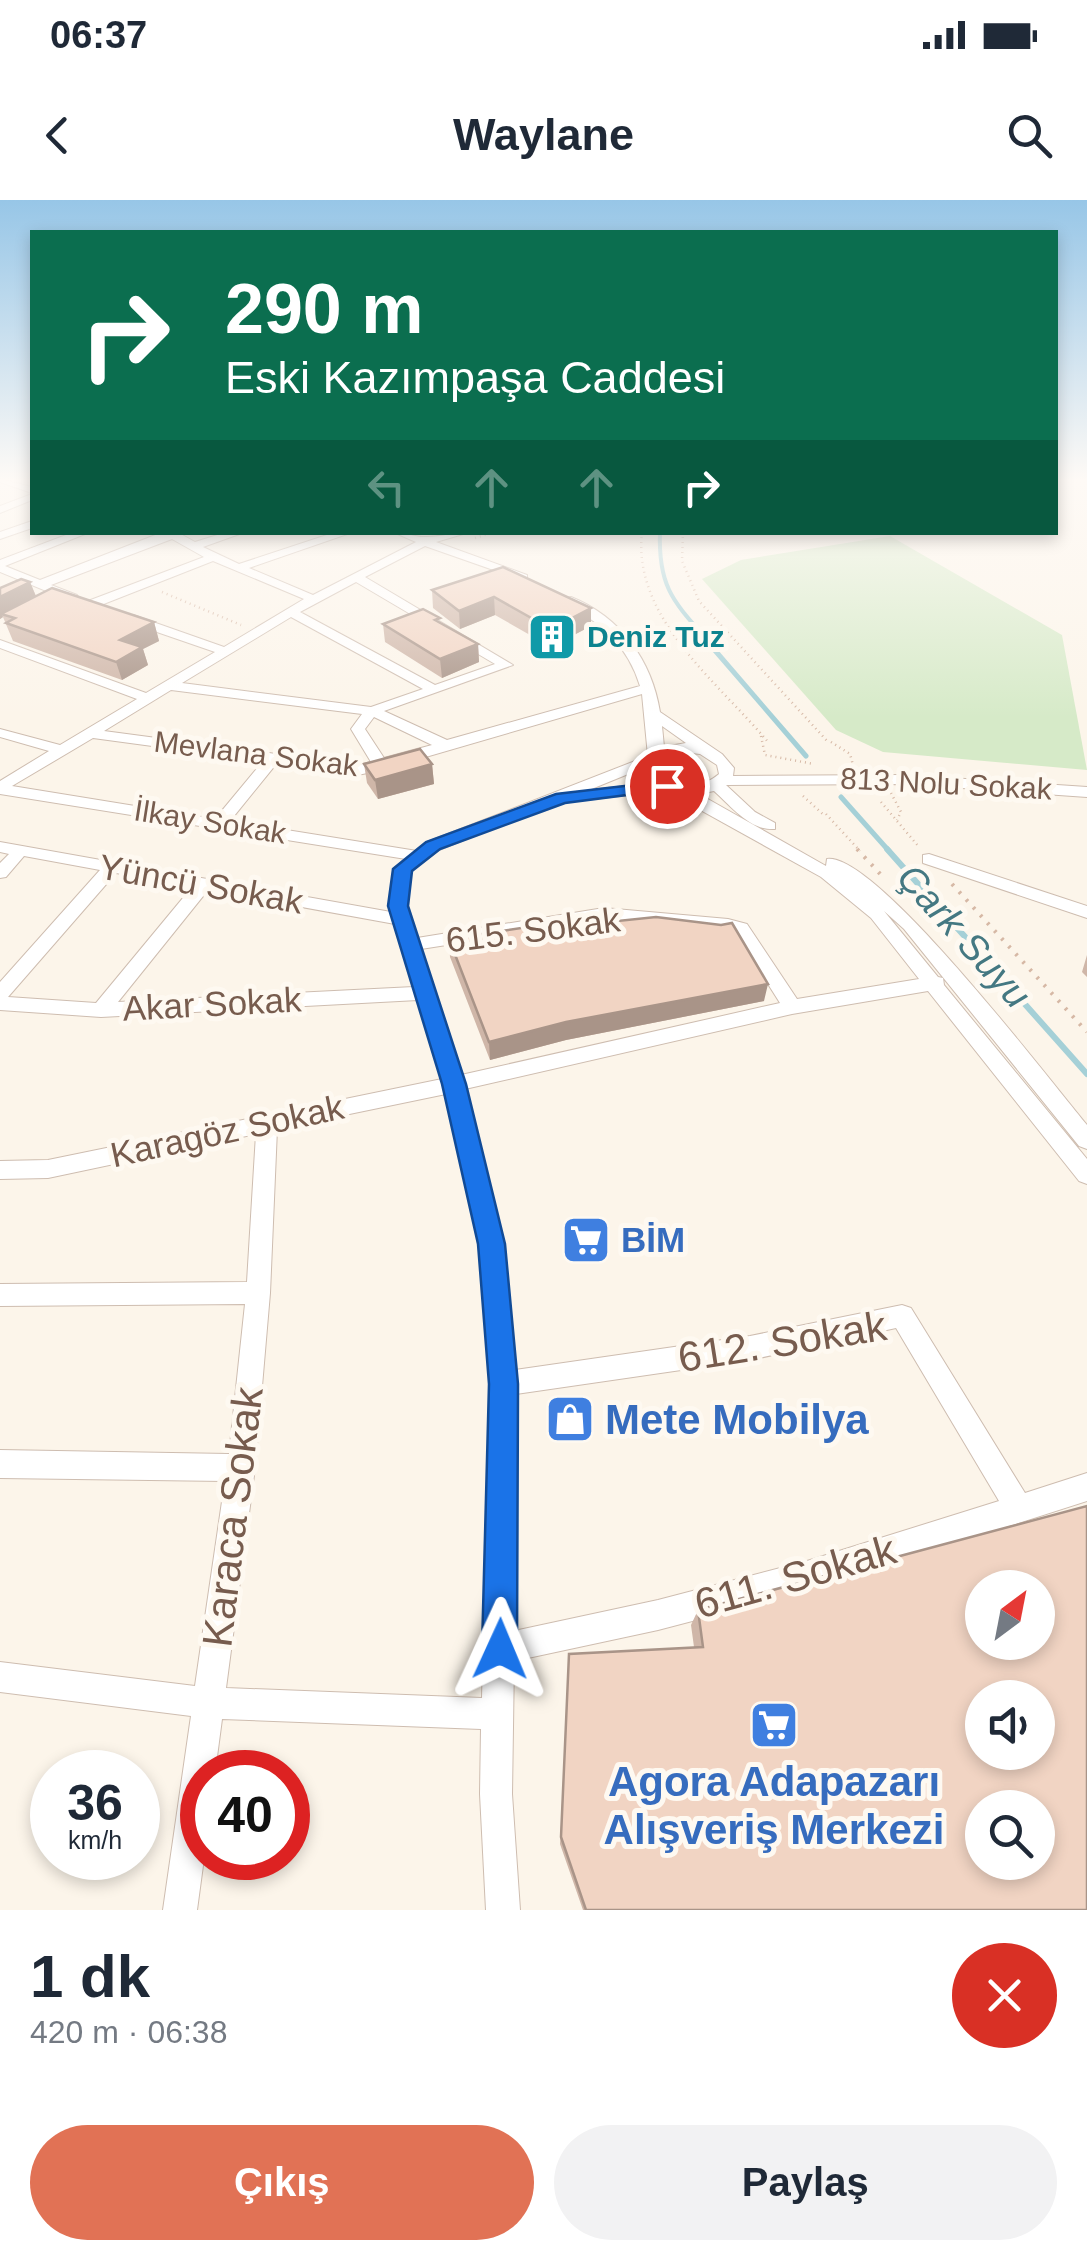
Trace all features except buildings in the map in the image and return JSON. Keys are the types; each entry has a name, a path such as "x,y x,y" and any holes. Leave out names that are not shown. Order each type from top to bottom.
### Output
{"street":[{"path":"18,592 105,559"},
{"path":"92,604 211,559"},
{"path":"215,559 313,598"},
{"path":"238,568 266,559"},
{"path":"0,788 313,598 395,559"},
{"path":"480,559 535,583"},
{"path":"0,566 64,595 226,652"},
{"path":"356,578 506,665 372,711 358,729 381,766"},
{"path":"48,603 64,595"},
{"path":"564,598 613,627 643,665 655,715 651,774 827,873 877,914 1087,1175"},
{"path":"291,612 432,689"},
{"path":"0,644 149,699"},
{"path":"172,686 372,711 449,746"},
{"name":"Mevlana Sokak","path":"91,734 358,770 649,688"},
{"path":"655,715 723,762 802,782"},
{"path":"0,732 62,750"},
{"path":"504,1910 496,1794 503,1384 487,1217 454,1084 398,906 403,869 433,846 562,798 676,748 708,752"},
{"path":"220,823 273,758"},
{"path":"719,783 726,768 723,762"},
{"path":"562,798 719,783 802,782"},
{"name":"813 Nolu Sokak","path":"802,782 1087,792"},
{"path":"719,783 749,814 867,886 910,925 1087,1140"},
{"name":"İlkay Sokak","path":"0,788 419,856"},
{"name":"Yüncü Sokak","path":"0,847 402,920"},
{"path":"0,873 21,850"},
{"path":"929,859 1087,912"},
{"path":"0,994 112,867"},
{"path":"101,1010 204,884"},
{"name":"615. Sokak","path":"409,946 604,914 728,925 741,928 792,1008"},
{"path":"454,1084 792,1008 936,983"},
{"name":"Akar Sokak","path":"0,1003 101,1010 424,993"},
{"name":"Karagöz Sokak","path":"0,1170 48,1169 454,1084"},
{"name":"Karaca Sokak","path":"180,1910 241,1468 258,1293 267,1121"},
{"path":"0,1295 258,1293"},
{"name":"612. Sokak","path":"503,1384 750,1348 902,1316 1018,1507"},
{"path":"0,1464 241,1468"},
{"name":"611. Sokak","path":"500,1649 658,1616 807,1576 1087,1486"},
{"path":"0,1677 209,1703 498,1714"}],"path":[{"path":"637,559 642,581 660,615 768,742"},
{"path":"682,559 699,601 828,742 839,746 855,762 841,766"},
{"path":"144,584 258,632"},
{"path":"762,734 765,756 826,765"},
{"path":"802,782 812,806 830,818"},
{"path":"888,789 901,812 896,820"},
{"path":"881,802 1087,1032"}],"green space":[{"path":"930,559 1062,635 1087,770 883,752 836,730 702,579 741,560"}],"waterway":[{"name":"Çark Suyu","path":"661,559 671,593 709,642"},
{"name":"Çark Suyu","path":"706,640 806,756"},
{"name":"Çark Suyu","path":"841,797 889,851"},
{"name":"Çark Suyu","path":"887,849 1087,1074"}],"place":[{"name":"Deniz Tuz","path":"552,637"},
{"name":"BİM","path":"586,1240"},
{"name":"Mete Mobilya","path":"570,1419"},
{"name":"Agora Adapazarı Alışveriş Merkezi","path":"774,1725"}],"route":[{"path":"500,1649 503,1384 491,1244 454,1084 398,906 403,869 433,846 562,798 667,786"}]}
